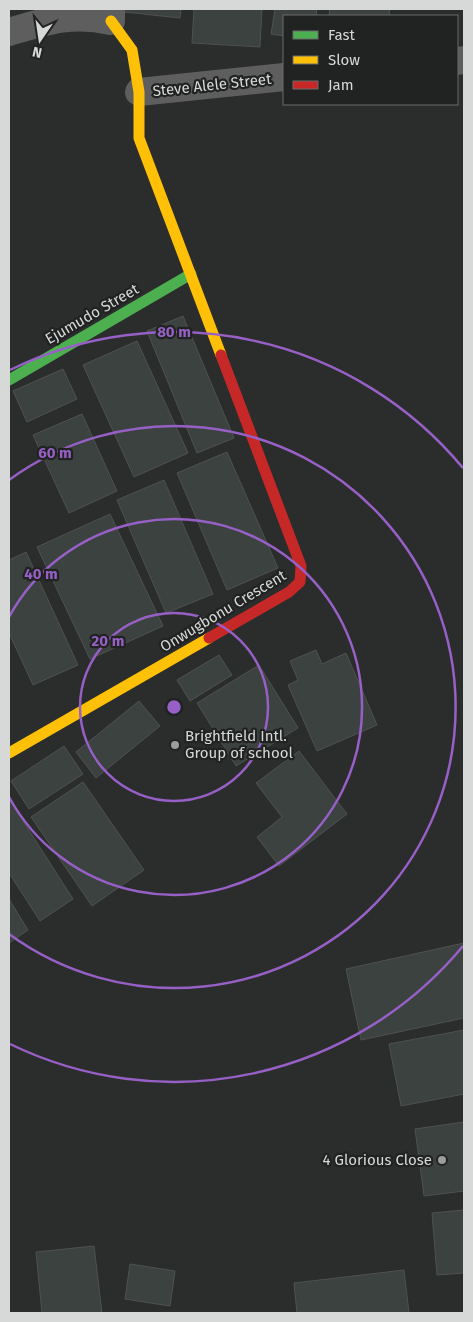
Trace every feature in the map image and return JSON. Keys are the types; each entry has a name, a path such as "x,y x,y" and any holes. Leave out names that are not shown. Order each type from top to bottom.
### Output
{"street":[{"path":"9,32 59,18 111,15 132,50 139,92 139,138 191,274"},
{"name":"Steve Alele Street","path":"139,92 283,78"},
{"name":"Ejumudo Street","path":"9,380 191,274"},
{"name":"Onwugbonu Crescent","path":"9,753 289,592 300,582 301,566 191,274"}],"building":[{"path":"124,9 181,9 180,18 124,12"},
{"path":"194,9 262,9 260,47 192,43"},
{"path":"275,9 317,9 316,15 283,15 283,36 271,34"},
{"path":"330,9 390,9 389,15 329,15"},
{"path":"183,316 234,438 197,453 147,331"},
{"path":"137,341 188,453 134,477 83,365"},
{"path":"63,369 77,399 27,422 13,391"},
{"path":"82,414 117,491 69,513 33,435"},
{"path":"227,452 278,568 227,590 177,473"},
{"path":"164,480 213,594 166,613 117,500"},
{"path":"110,514 163,626 90,659 37,547"},
{"path":"26,552 78,665 33,685 9,633 9,560"},
{"path":"316,650 322,664 346,653 377,725 317,751 288,685 298,680 290,661"},
{"path":"219,655 232,675 190,701 177,680"},
{"path":"259,665 298,728 236,766 197,703"},
{"path":"139,701 160,726 96,778 76,752"},
{"path":"64,746 83,774 29,809 11,781"},
{"path":"299,751 347,814 279,866 257,837 282,817 256,783"},
{"path":"83,782 144,870 92,906 31,817"},
{"path":"9,799 73,899 40,921 9,873"},
{"path":"9,899 28,930 9,943"},
{"path":"464,943 464,1018 361,1040 346,969"},
{"path":"464,1030 464,1094 401,1106 389,1044"},
{"name":"4 Glorious Close","path":"464,1122 464,1191 424,1196 415,1129"},
{"path":"464,1210 464,1273 437,1275 432,1213"},
{"path":"94,1246 102,1313 42,1313 36,1252"},
{"path":"130,1264 175,1271 170,1306 125,1299"},
{"path":"404,1270 409,1313 297,1313 294,1283"}],"traffic: fast":[{"path":"9,380 191,274"}],"traffic: slow":[{"path":"111,21 132,50 139,92 139,138 221,355"},
{"path":"9,753 209,638"}],"traffic: jam":[{"path":"209,638 289,592 300,582 301,566 221,355"}],"place":[{"name":"Brightfield Intl. Group of school","path":"175,745"},
{"name":"4 Glorious Close","path":"442,1160"}]}
